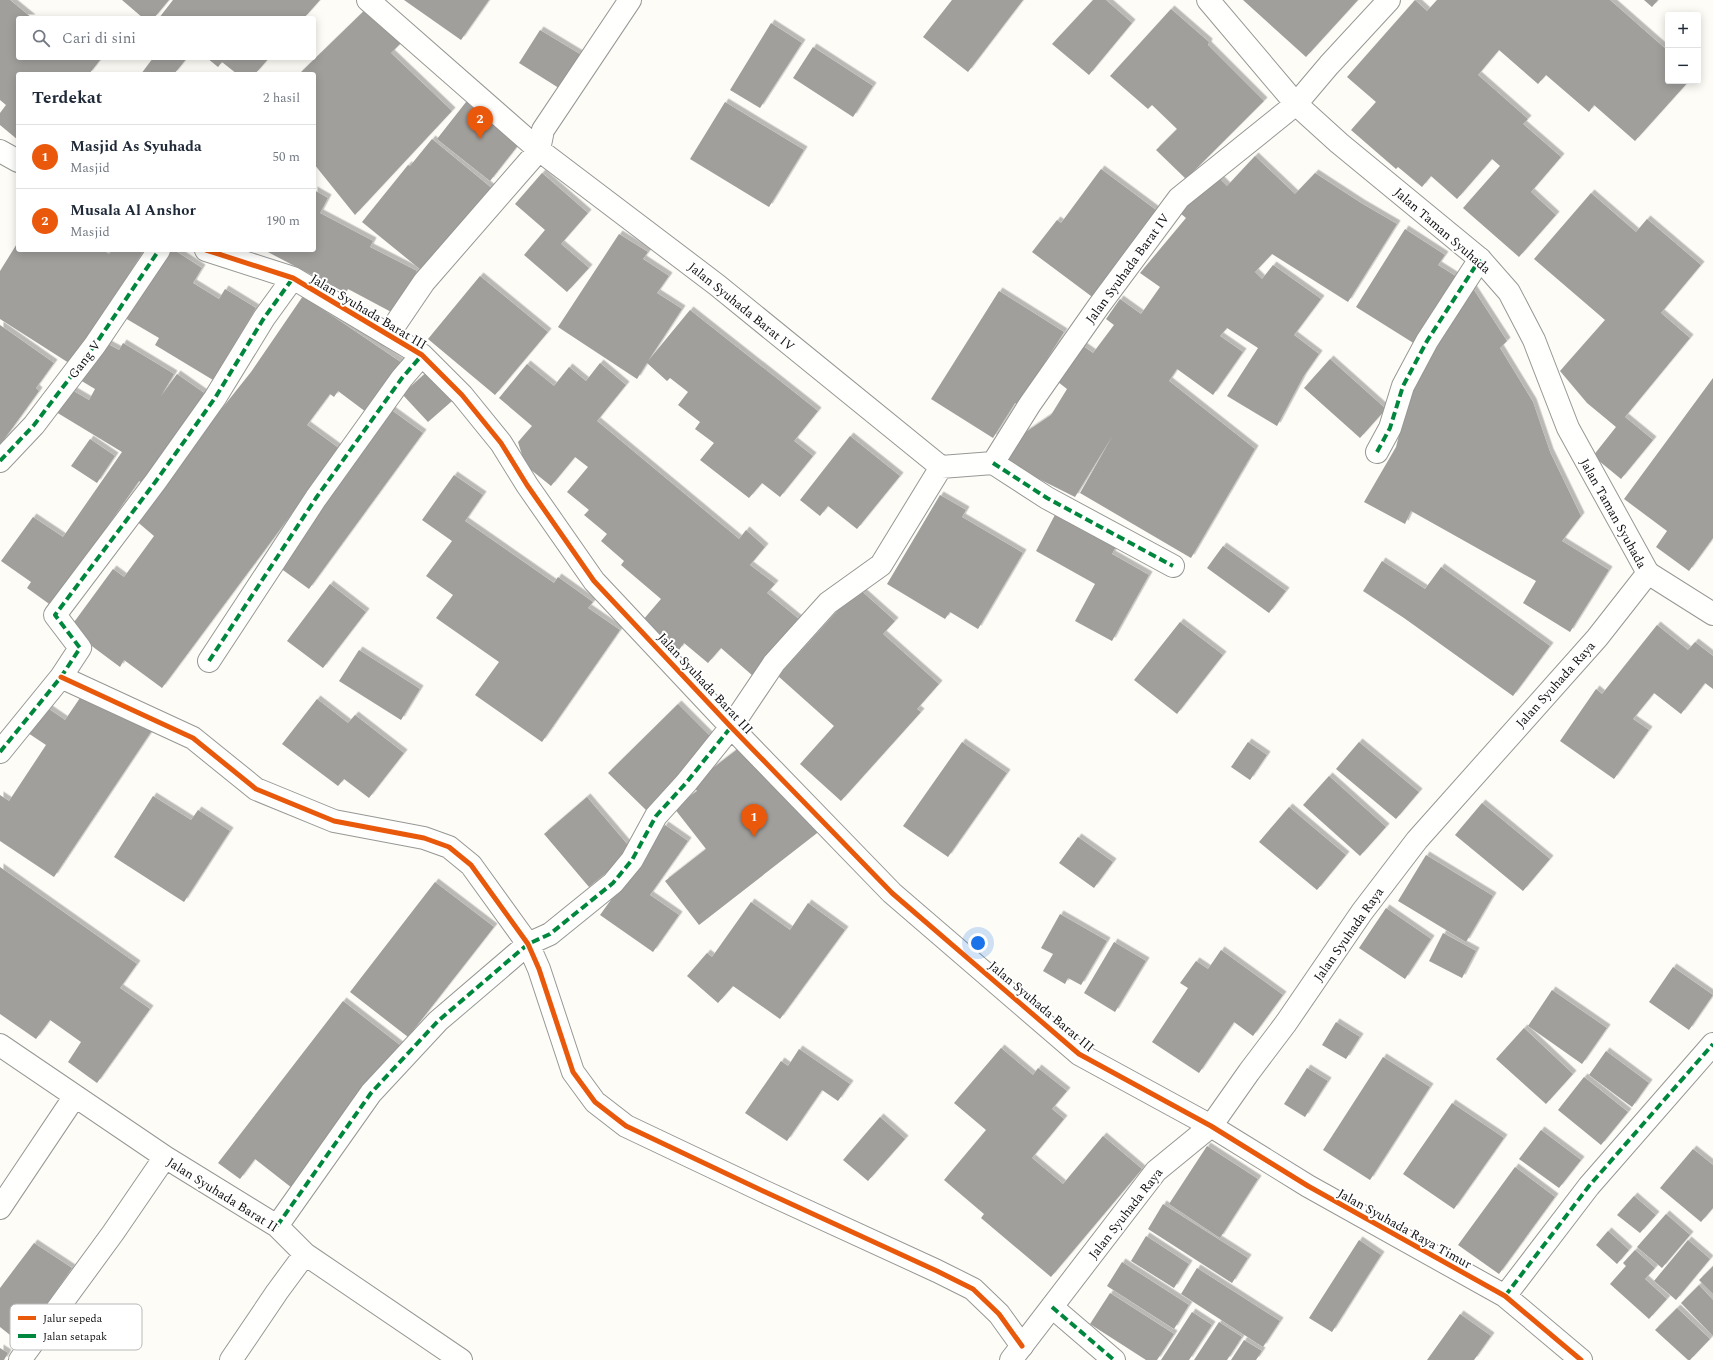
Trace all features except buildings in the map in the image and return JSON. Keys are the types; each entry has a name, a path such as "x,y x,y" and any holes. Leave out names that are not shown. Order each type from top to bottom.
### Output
{"street":[{"name":"Jalan Syuhada Barat IV","path":"368,0 539,150 717,285 941,467"},
{"path":"388,335 424,282 539,150 543,130 630,0"},
{"name":"Jalan Taman Syuhada","path":"1208,0 1296,104 1328,134 1480,259 1509,292 1534,340 1568,428 1648,573"},
{"path":"1296,104 1329,65 1389,0"},
{"name":"Jalan Syuhada Barat IV","path":"993,463 1039,391 1098,306 1179,198 1296,104"},
{"path":"0,151 16,160"},
{"name":"Gang V","path":"0,461 34,425 86,357 158,252"},
{"name":"Jalan Syuhada Barat III","path":"212,252 293,278 422,355 462,394 501,442 527,485 594,581 731,727 892,893 1079,1054 1211,1126"},
{"path":"1377,452 1390,428 1403,386 1427,341 1480,259"},
{"path":"0,752 68,666 80,648 55,615 156,481 210,405 264,318 293,278"},
{"path":"209,661 316,498 402,378 422,355"},
{"path":"277,1226 371,1093 438,1021 538,939 613,883 632,860 656,816 686,783 731,727 774,663 828,603 881,565 941,467 993,463 1047,498 1173,566"},
{"path":"1648,573 1713,614"},
{"name":"Jalan Syuhada Raya","path":"1021,1348 1156,1171 1211,1126 1286,1023 1362,912 1417,840 1597,638 1648,573"},
{"path":"68,666 193,738 256,789 334,821 424,838 449,847 471,866 538,939 539,969 573,1072 595,1102 626,1126 763,1191 937,1270 973,1289 999,1314 1021,1348"},
{"path":"1505,1296 1588,1186 1713,1044"},
{"name":"Jalan Syuhada Barat II","path":"0,1045 165,1157 277,1226 305,1254 461,1360"},
{"path":"0,1208 75,1096"},
{"name":"Jalan Syuhada Raya Timur","path":"1211,1126 1308,1186 1505,1296 1581,1360"},
{"path":"61,1304 165,1157"},
{"path":"231,1360 305,1254"},
{"path":"1049,1312 1114,1360"},
{"path":"20,1360 27,1350"}],"marked path":[{"path":"0,461 34,425 95,345 158,252"},
{"path":"1377,452 1390,428 1403,386 1427,341 1480,259"},
{"path":"0,752 61,677 80,648 55,615 156,481 215,398 264,318 293,278"},
{"path":"209,661 316,498 402,378 422,355"},
{"path":"993,463 1047,498 1173,566"},
{"path":"277,1226 371,1093 438,1021 528,944 550,934 613,883 632,860 656,816 686,783 731,727"},
{"path":"1505,1296 1589,1186 1713,1044"},
{"path":"1052,1307 1114,1360"}],"cycle path":[{"path":"212,252 293,278 422,355 462,395 501,443 527,485 594,581 731,727 892,893 1079,1054 1211,1126 1308,1186 1505,1296 1581,1360"},
{"path":"61,677 193,738 256,789 334,821 424,838 449,847 471,865 528,944 539,969 573,1072 595,1102 626,1126 973,1289 999,1314 1022,1346"}],"place":[{"name":"Musala Al Anshor","path":"480,139"},
{"name":"Masjid As Syuhada","path":"754,837"}]}
